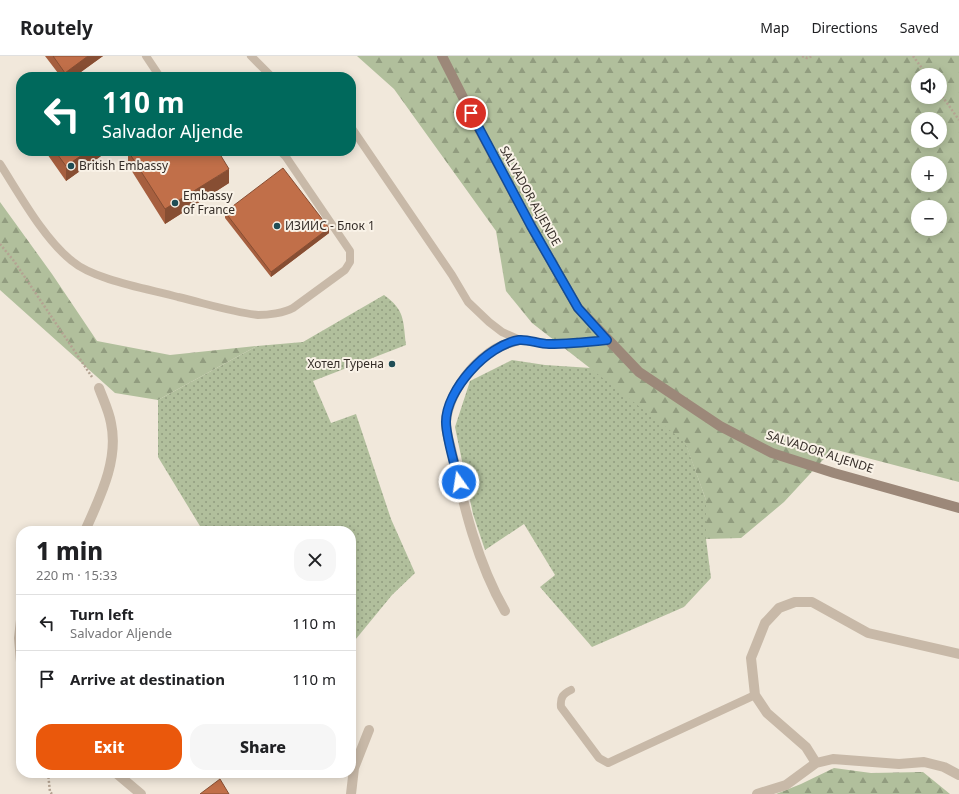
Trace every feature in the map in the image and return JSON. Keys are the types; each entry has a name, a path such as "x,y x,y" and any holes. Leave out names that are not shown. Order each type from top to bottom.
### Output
{"street":[{"name":"SALVADOR ALJENDE","path":"442,56 535,233 578,308 639,372 720,426 772,453 834,473 959,508"},
{"path":"505,611 496,596 480,557 465,509 446,422 452,398 468,373 489,353 503,345 520,340"},
{"path":"87,526 98,502 112,462 114,443 111,422 99,388"},
{"path":"816,762 806,747 767,713 755,695 751,658 765,623 780,608 796,602 812,602 868,633 959,654"},
{"path":"356,763 370,730"},
{"path":"757,794 786,785 816,762 833,759 899,764 924,762 944,767 958,774"},
{"path":"122,778 141,794"},
{"path":"351,794 353,778"}],"lane":[{"path":"146,56 157,72"},
{"path":"251,56 267,72"},
{"path":"356,135 452,275 468,302 502,332 520,340 548,344 607,340"},
{"path":"0,164 58,249 74,263 91,272 137,287 222,308 259,315 287,311 293,308 345,270 350,262 350,251 284,156"},
{"path":"571,690 563,694 560,699 561,707 599,758 608,762 755,695"}],"path":[{"path":"802,56 807,58 813,56"},
{"path":"913,56 922,68"},
{"path":"947,103 959,120"},
{"path":"0,244 14,261 99,388"},
{"path":"49,778 50,792 52,794"}],"green space":[{"path":"357,56 959,56 959,482 833,449 784,502 741,538 706,539 706,500 685,442 532,323 506,291 496,231 394,89"},
{"path":"0,202 52,274 97,341 170,355 257,346 158,400 115,393 0,290"},
{"path":"384,295 391,300 402,316 406,345 313,381 331,423 356,414 391,519 415,573 392,595 356,639 356,526 200,526 158,457 158,400 257,346 303,342"},
{"path":"512,360 545,365 591,368 685,441 706,500 706,539 711,578 684,607 592,647 540,587 555,575 524,524 485,550 473,514 455,427 470,381"},
{"path":"834,768 871,773 923,772 950,794 776,794"}],"building":[{"path":"53,56 88,56 66,72 64,72"},
{"path":"59,156 81,156 66,166"},
{"name":"Embassy of France","path":"131,156 221,156 229,169 165,209"},
{"name":"ИЗИИС - Блок 1","path":"283,168 329,228 271,272 225,212"},
{"path":"220,779 229,794 200,794"}],"place":[{"name":"British Embassy","path":"71,166"},
{"name":"Embassy of France","path":"175,203"},
{"name":"ИЗИИС - Блок 1","path":"277,226"},
{"name":"Хотел Турена","path":"392,364"}],"route":[{"path":"459,482 446,422 452,398 468,373 478,363 489,353 503,345 520,340 548,344 607,340 578,308 531,226 471,113"}]}
